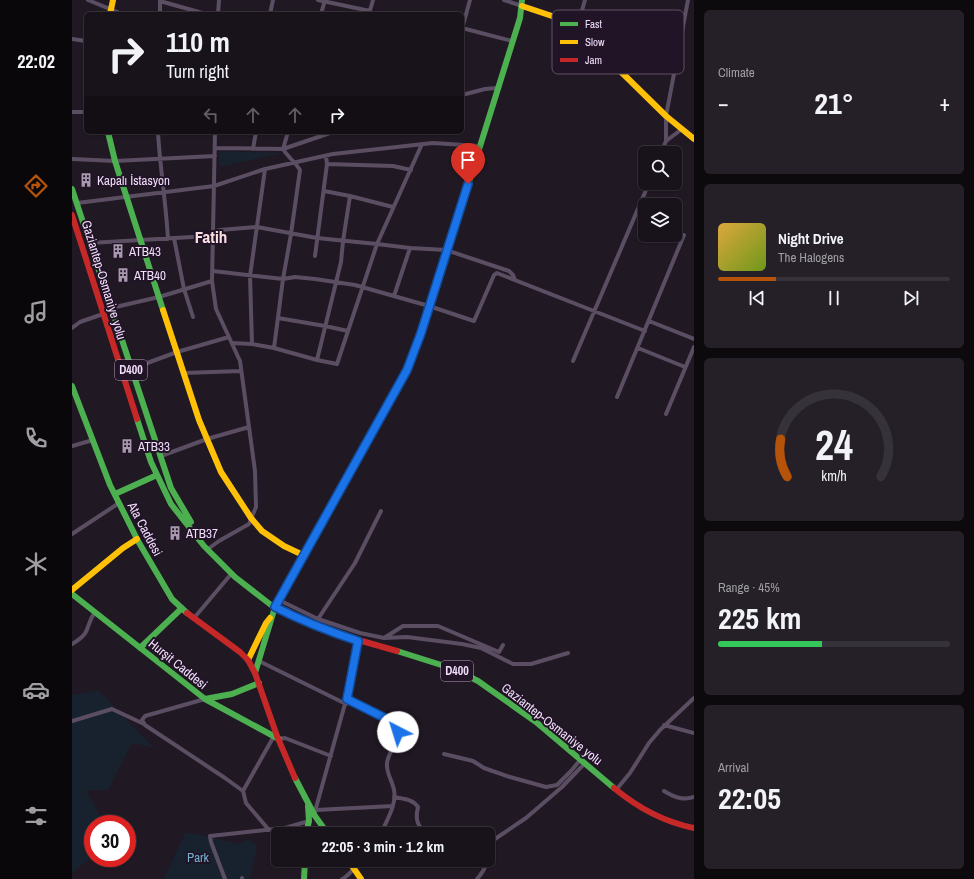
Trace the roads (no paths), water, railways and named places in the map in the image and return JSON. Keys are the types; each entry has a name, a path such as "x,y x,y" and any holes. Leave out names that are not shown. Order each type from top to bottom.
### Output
{"main road":[{"path":"111,11 113,0"},
{"path":"255,673 275,607 404,376 421,333 520,18 522,3 552,16"},
{"path":"622,74 666,116 694,139"},
{"path":"108,134 115,161 128,197 199,420 221,472 251,518 262,531 284,546 303,555"},
{"name":"Gaziantep-Osmaniye yolu","path":"72,189 171,488 206,547"},
{"name":"Gaziantep-Osmaniye yolu","path":"72,215 151,462 171,504 206,547 232,573 275,607 303,622 358,641 408,654 454,669 478,681 536,722 616,790 644,810 678,825 694,828"},
{"name":"Ata Caddesi","path":"72,386 114,494 137,539 172,599 194,618 249,657"},
{"path":"114,494 157,475"},
{"path":"72,590 123,548 137,539"},
{"name":"Hurşit Caddesi","path":"72,594 205,699 276,737"},
{"path":"140,648 182,608"},
{"path":"271,617 266,623 249,657 276,737 308,804 315,812 324,827"},
{"path":"249,657 259,661"},
{"path":"205,699 232,694 259,683"},
{"path":"308,804 309,821 308,827"},
{"path":"304,879 305,867"},
{"path":"354,868 362,879"}],"street":[{"path":"88,0 111,11"},
{"path":"160,12 160,0 199,12"},
{"path":"218,12 219,0"},
{"path":"270,12 273,0"},
{"path":"318,0 365,12"},
{"path":"369,12 373,0"},
{"path":"464,21 470,0"},
{"path":"504,0 522,3"},
{"path":"582,10 585,0"},
{"path":"684,21 688,0"},
{"path":"322,12 325,1"},
{"path":"464,29 512,41"},
{"path":"72,39 84,41"},
{"path":"664,146 666,141 666,116 674,74"},
{"path":"464,94 497,88"},
{"path":"72,112 84,112"},
{"path":"666,141 682,129"},
{"path":"158,134 168,239"},
{"path":"206,547 249,524 256,507 255,471 240,361 216,309 212,281 215,134"},
{"path":"253,148 256,134"},
{"path":"283,149 287,134"},
{"path":"215,148 283,149 326,134"},
{"path":"232,343 252,344 274,348 337,364 377,244 422,144"},
{"path":"76,203 214,186 265,169 326,156 422,144 480,146"},
{"path":"274,348 300,170 283,149"},
{"path":"72,159 115,161 160,160 215,156"},
{"path":"315,256 327,164 326,156"},
{"path":"327,164 393,166 411,170"},
{"path":"252,344 250,276 265,169"},
{"path":"573,361 646,190"},
{"path":"324,191 393,207"},
{"path":"317,360 341,262 350,196"},
{"path":"89,244 209,236 213,232 220,230 257,227 317,238 410,248 446,250 509,271 513,274 515,280"},
{"path":"617,397 684,235"},
{"path":"174,238 184,289 193,317"},
{"path":"394,296 410,248"},
{"path":"212,271 283,279 295,277 336,282 362,287 394,296 474,321 495,274 497,273 645,331"},
{"path":"111,308 159,297 212,281"},
{"path":"72,328 80,322 103,314"},
{"path":"278,318 348,331"},
{"path":"649,321 694,339"},
{"path":"131,369 177,352 229,338"},
{"path":"666,414 694,347"},
{"path":"638,348 685,367"},
{"path":"184,373 241,371"},
{"path":"161,456 207,439 249,427"},
{"path":"72,446 93,440"},
{"path":"72,534 119,503"},
{"path":"318,619 355,563 381,511"},
{"path":"194,618 232,573"},
{"path":"279,600 318,619 360,633 384,638 407,637 462,644 481,648 513,664 531,664 568,653"},
{"path":"72,644 85,634 91,617 95,612"},
{"path":"384,638 403,626 438,626 499,652 503,645"},
{"path":"358,641 346,701 315,812 393,806"},
{"path":"259,661 393,722 397,728 397,739 387,763 388,774 394,789 394,797 393,806 384,827"},
{"path":"616,790 630,773 649,743 664,725 694,698"},
{"path":"136,721 142,720 145,716 205,699"},
{"path":"72,720 112,709 145,725 242,791 246,803 270,830"},
{"path":"142,720 145,725"},
{"path":"664,725 694,733"},
{"path":"242,791 276,737 285,738 331,756"},
{"path":"444,754 473,761 484,768 546,787 557,784 583,761"},
{"path":"495,838 526,818 562,787 583,761"},
{"path":"664,791 679,798 685,799 694,797"},
{"path":"394,797 416,804 418,807 416,817 419,827"},
{"path":"225,879 210,836 285,828 309,821"},
{"path":"477,879 485,867"},
{"path":"344,879 354,868"}],"place":[{"name":"Kapalı İstasyon","path":"86,180"},
{"name":"ATB43","path":"118,251"},
{"name":"ATB40","path":"123,275"},
{"name":"ATB33","path":"127,446"},
{"name":"ATB37","path":"175,533"}],"district":[{"name":"Fatih","path":"211,236"}],"park label":[{"name":"Park","path":"198,857"}]}
